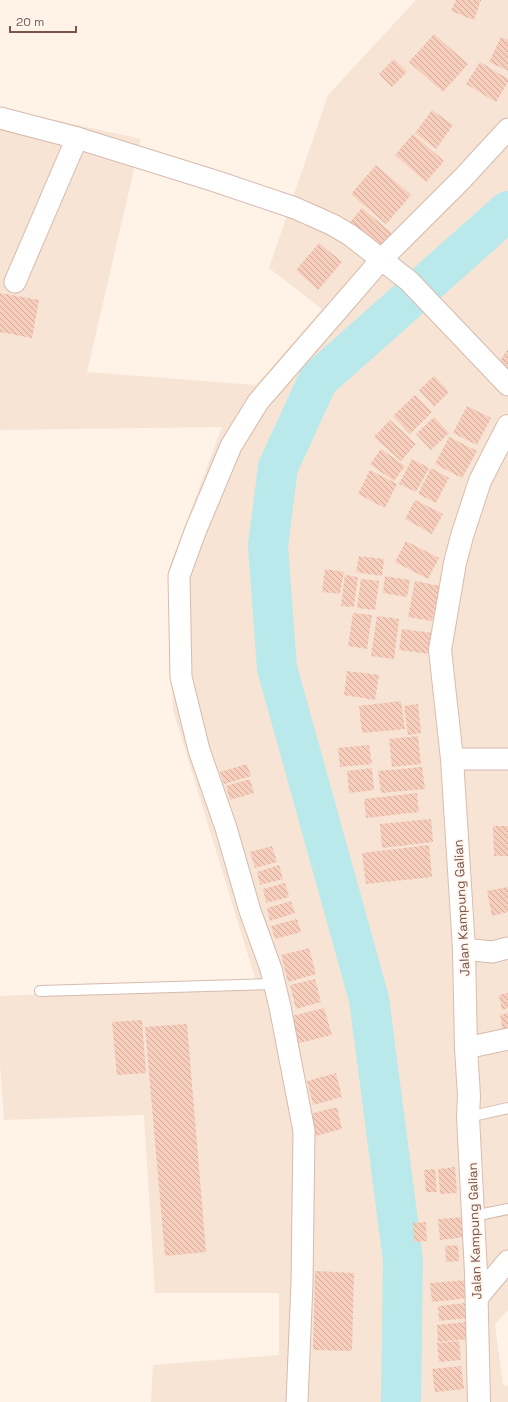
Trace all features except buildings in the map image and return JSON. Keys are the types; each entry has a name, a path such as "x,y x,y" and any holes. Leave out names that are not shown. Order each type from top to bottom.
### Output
{"main road":[{"name":"Jalan Kampung Galian","path":"478,1402 477,1298 468,1117 469,1096 466,1048 464,949 452,758 440,650 455,563 466,522 480,481 508,426"}],"street":[{"path":"0,118 77,138 215,181 295,208 333,224 350,235 409,281 508,385"},
{"path":"297,1402 302,1283 304,1131 280,1007 271,969 250,911 226,828 199,750 181,677 179,576 195,532 231,446 258,402 381,260 463,178 508,129"},
{"path":"15,282 77,138"},
{"path":"452,758 508,759"},
{"path":"464,949 492,952 508,948"},
{"path":"466,1048 508,1039"},
{"path":"477,1298 508,1260"}],"lane":[{"path":"40,991 274,984"},
{"path":"468,1117 508,1108"},
{"path":"474,1216 508,1209"}],"shaded area":[{"path":"416,0 508,0 508,1310 495,1324 503,1385 508,1386 508,1402 151,1402 153,1365 279,1355 279,1293 155,1293 144,1115 4,1120 0,1065 0,996 257,985 173,710 168,571 222,427 0,430 0,108 141,139 87,372 256,385 322,309 269,268 328,95"}],"waterway":[{"path":"401,1402 403,1260 369,999 277,668 268,546 278,467 318,380 508,211"}]}
